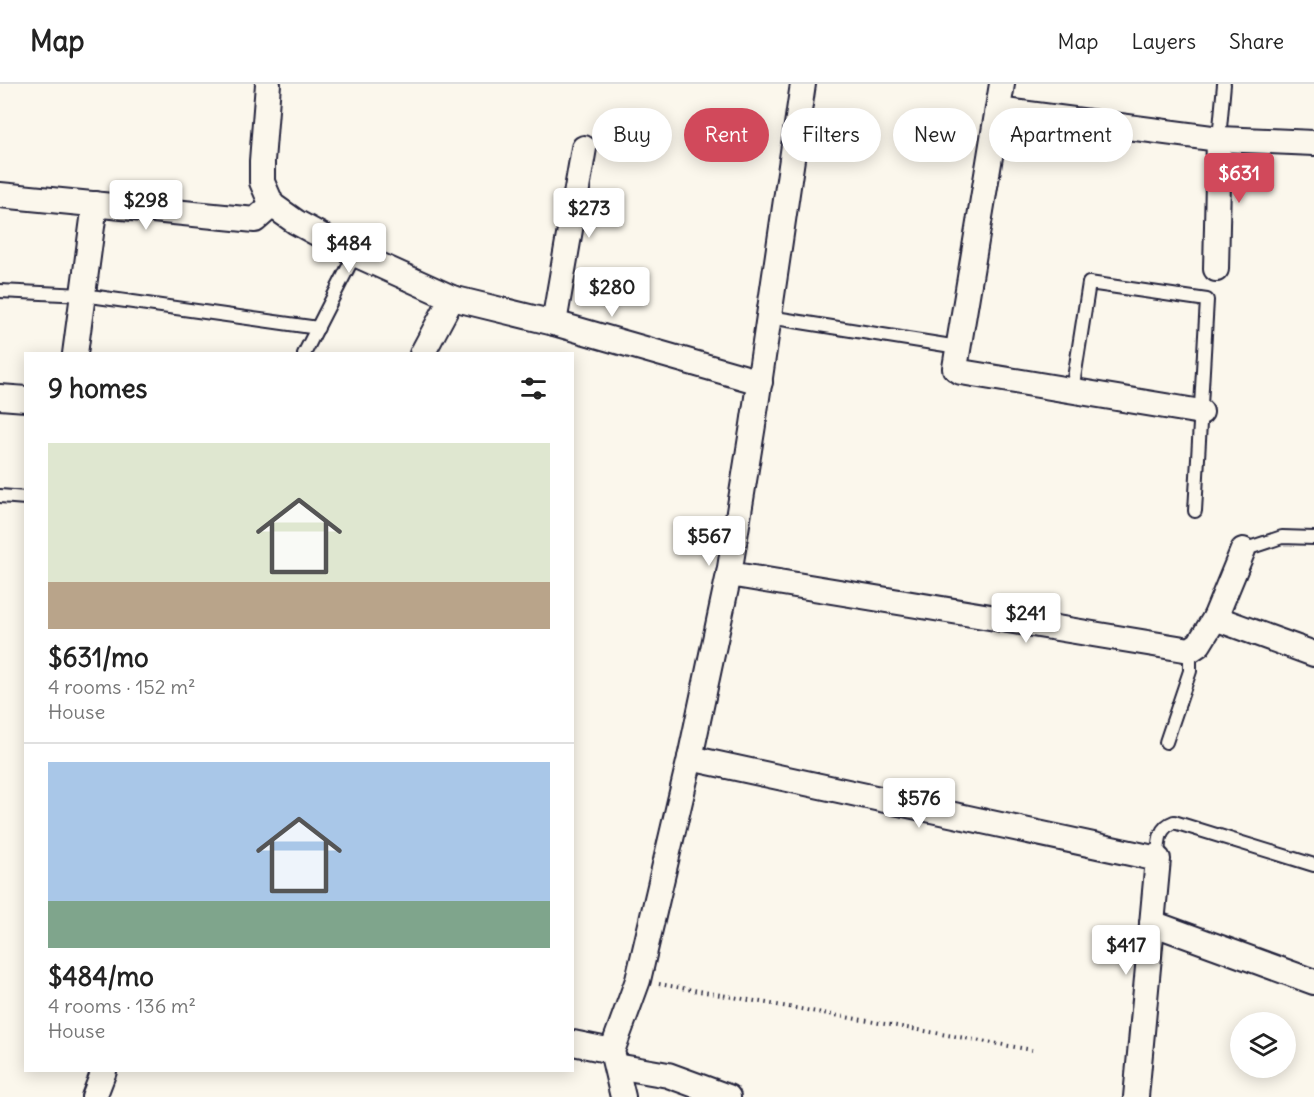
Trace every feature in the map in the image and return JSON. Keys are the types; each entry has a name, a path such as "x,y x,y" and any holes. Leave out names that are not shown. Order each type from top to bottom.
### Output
{"street":[{"path":"268,84 262,182 272,205 296,222 355,254 452,298 554,323 760,382"},
{"path":"623,1097 614,1059 638,980 690,758 729,574 760,382 803,84"},
{"path":"998,108 1002,84"},
{"path":"1133,128 1219,139 1314,143"},
{"path":"1216,269 1219,139"},
{"path":"554,323 584,148"},
{"path":"989,162 958,347 957,371 1201,412"},
{"path":"0,195 255,220 272,205"},
{"path":"75,352 95,204"},
{"path":"423,352 452,298"},
{"path":"0,397 24,399"},
{"path":"729,574 1190,650 1199,644 1215,618 1243,550"},
{"path":"1215,618 1314,654"},
{"path":"690,758 1158,859 1136,1097"},
{"path":"1152,923 1314,982"},
{"path":"574,1043 728,1097"},
{"path":"94,1097 104,1072"}],"lane":[{"path":"1219,139 1224,84"},
{"path":"305,352 355,254"},
{"path":"1071,390 1089,283 1204,299 1208,303 1195,511"},
{"path":"0,291 83,295 318,328"},
{"path":"769,316 958,347"},
{"path":"0,496 24,498"},
{"path":"1243,550 1282,537 1314,538"},
{"path":"1166,742 1190,670 1190,650"},
{"path":"1158,859 1160,834 1166,825 1174,822 1314,865"}],"path":[{"path":"638,980 1032,1050"}]}
